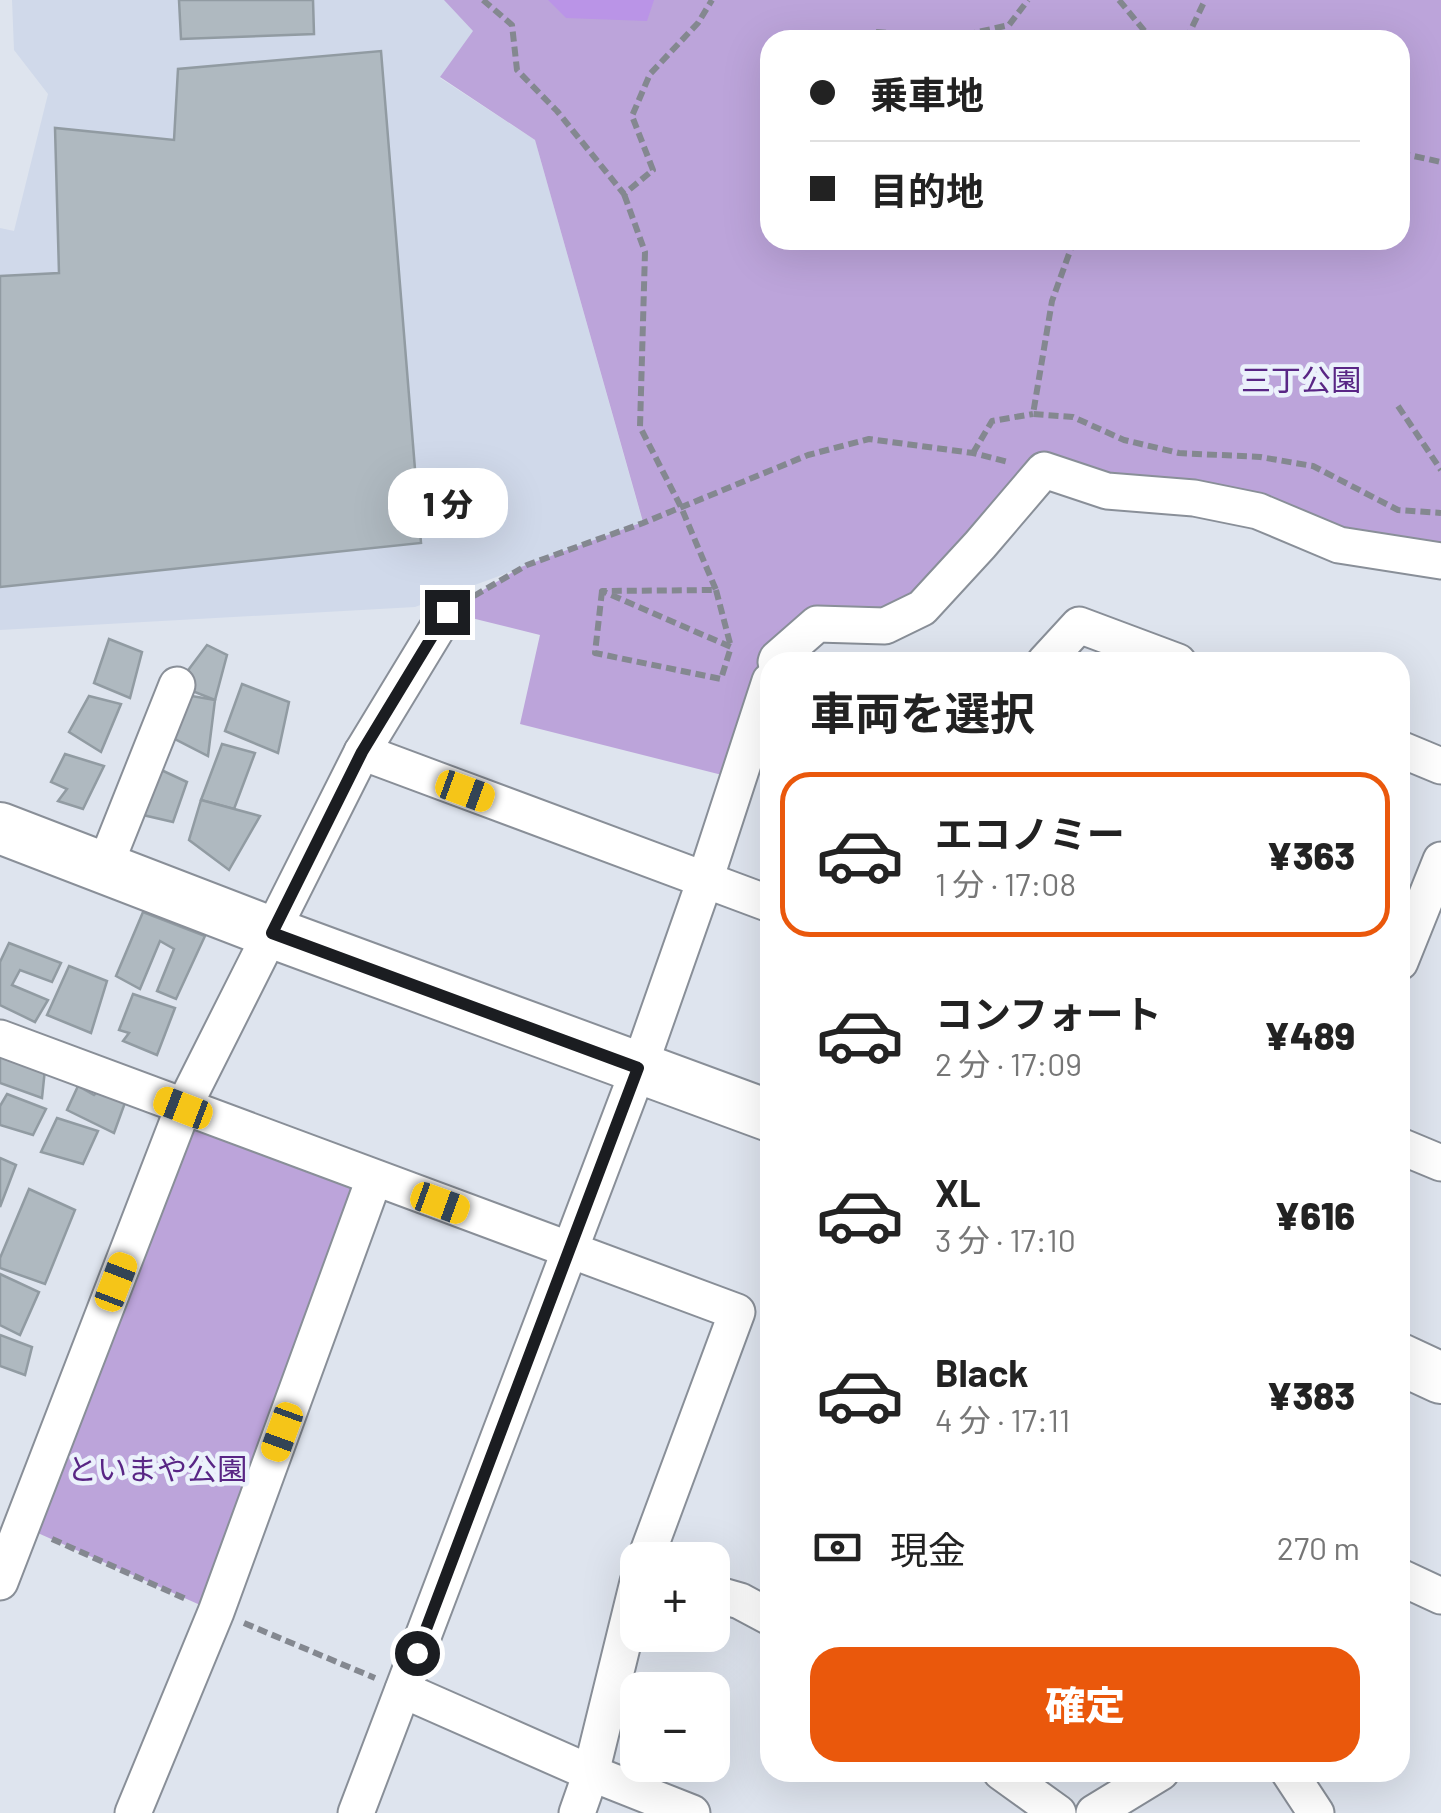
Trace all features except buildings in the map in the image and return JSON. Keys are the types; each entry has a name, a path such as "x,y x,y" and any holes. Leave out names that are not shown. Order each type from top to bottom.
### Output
{"street":[{"path":"787,652 817,624 885,626 922,608 1044,470 1106,491 1194,498 1258,511 1339,545 1441,561"},
{"path":"0,1582 183,1108 362,752 447,612"},
{"path":"1054,652 1078,624 1152,652"},
{"path":"104,868 176,685"},
{"path":"356,1813 638,1068 760,711"},
{"path":"362,752 760,900"},
{"path":"1410,753 1441,766"},
{"path":"0,828 272,933 760,1112"},
{"path":"1410,937 1441,860"},
{"path":"0,1038 737,1312 652,1542"},
{"path":"1410,1150 1441,1163"},
{"path":"133,1813 216,1612 374,1179"},
{"path":"1410,1364 1441,1378"},
{"path":"1410,1582 1441,1596"},
{"path":"730,1598 760,1611"},
{"path":"577,1813 620,1652"},
{"path":"403,1690 590,1773 692,1813"},
{"path":"1015,1782 1058,1813"},
{"path":"1094,1813 1145,1782"},
{"path":"1296,1782 1316,1813"}],"path":[{"path":"484,0 512,25 516,70 557,111 624,194 645,252 640,427 681,507 716,590 731,647 720,680 596,652 602,591"},
{"path":"624,194 653,170 632,116 650,74 698,22 712,0"},
{"path":"989,30 1009,25 1028,0"},
{"path":"1119,0 1144,30"},
{"path":"1190,30 1204,0"},
{"path":"1410,155 1441,162"},
{"path":"1034,414 1052,301 1070,250"},
{"path":"1398,406 1441,470"},
{"path":"972,453 992,421 1034,414 1073,418 1124,440 1179,453 1260,457 1313,466 1398,510 1441,513"},
{"path":"447,612 527,565 643,523 808,455 868,440 972,453 1044,470"},
{"path":"602,591 716,590"},
{"path":"602,591 731,647"},
{"path":"22,1526 403,1690"}],"shaded area":[{"path":"12,0 445,0 474,31 440,78 535,140 643,523 415,607 0,630 0,228 14,231 48,94 14,50"},
{"path":"548,0 654,0 647,21 566,18"}],"green space":[{"name":"三丁公園","path":"444,0 1441,0 1441,561 1044,471 922,608 817,624 785,652 760,652 760,711 738,779 520,724 540,635 447,612 521,567 643,522 535,140 440,77 473,31"},
{"name":"といまや公園","path":"183,1108 374,1179 216,1612 22,1526"}],"route":[{"path":"417,1653 638,1068 272,933 362,752 447,612"}]}
